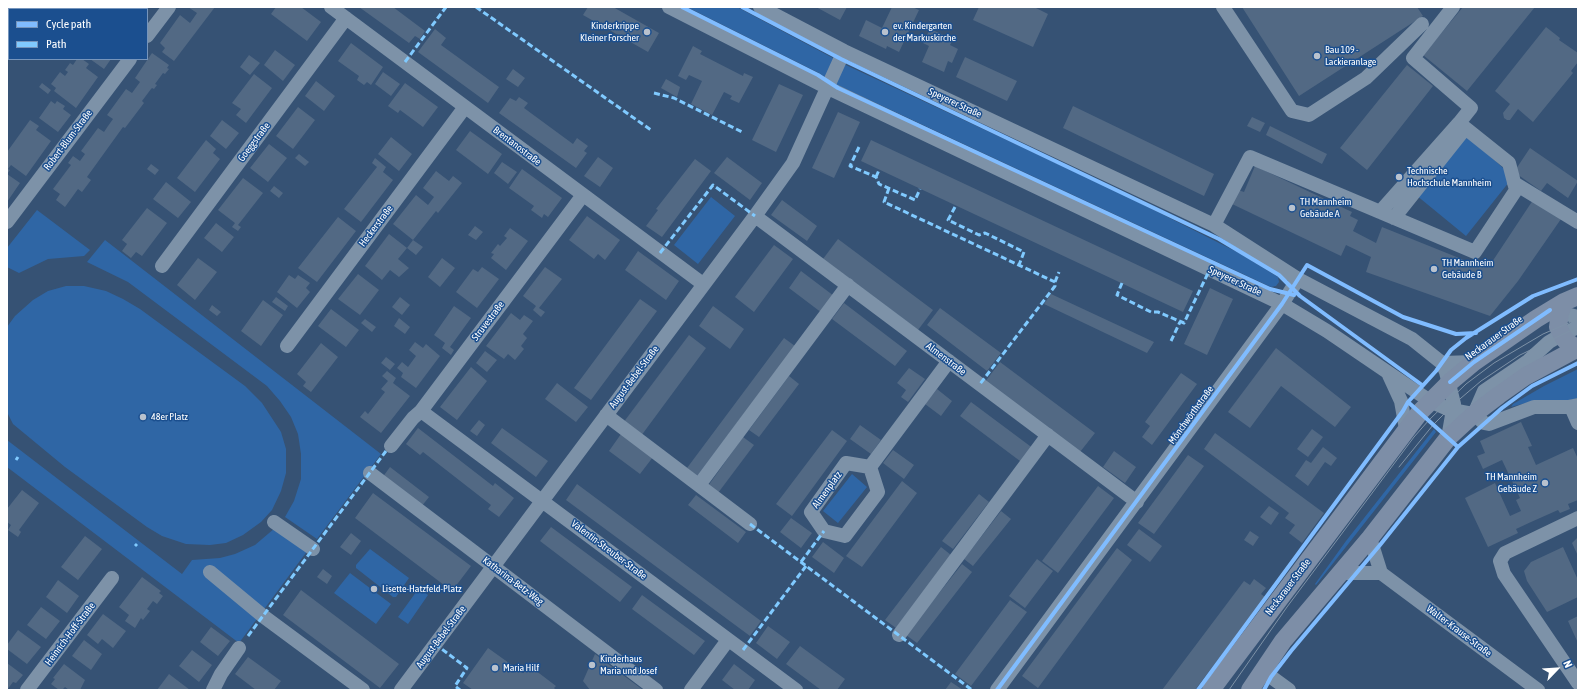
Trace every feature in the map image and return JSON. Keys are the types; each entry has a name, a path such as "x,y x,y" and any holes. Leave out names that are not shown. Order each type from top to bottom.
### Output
{"main road":[{"path":"1563,305 1558,322 1560,335 1569,344 1578,348"},
{"name":"Neckarauer Straße","path":"1211,690 1406,429 1430,401 1474,362 1563,305"},
{"path":"1250,690 1283,641 1370,538 1448,438 1474,414 1526,376 1578,348"}],"street":[{"path":"148,35 169,7"},
{"name":"Brentanostraße","path":"331,7 703,284"},
{"name":"Speyerer Straße","path":"669,7 828,88 1282,304 1327,331 1430,401 1454,410 1474,414 1484,423 1489,424 1534,407 1574,406"},
{"name":"Speyerer Straße","path":"760,7 844,51 1214,226 1298,278 1412,339 1442,363 1450,382 1454,410 1448,438"},
{"path":"1223,7 1292,111 1309,115 1366,78 1422,24"},
{"path":"1394,218 1462,125 1471,108 1414,58 1453,7"},
{"name":"Goeggstraße","path":"162,266 346,18"},
{"name":"August-Bebel-Straße","path":"401,690 793,163 844,51"},
{"name":"Robert-Blum-Straße","path":"7,222 129,60"},
{"name":"Heckerstraße","path":"287,346 464,107"},
{"path":"1214,226 1250,157 1475,252 1516,190 1509,163 1462,125"},
{"path":"1380,212 1462,125"},
{"path":"1514,183 1578,222"},
{"name":"Struvestraße","path":"391,446 412,418 421,410 583,195"},
{"name":"Almenstraße","path":"755,216 1137,502"},
{"path":"1282,304 1298,278"},
{"path":"699,486 848,285"},
{"name":"Mönchwörthstraße","path":"997,690 1282,304"},
{"path":"1563,305 1578,317"},
{"path":"1474,414 1484,391 1528,361 1560,335 1578,327"},
{"path":"870,467 949,361"},
{"path":"1442,363 1474,362"},
{"path":"1389,374 1401,401 1406,429"},
{"path":"1574,406 1578,423"},
{"name":"Valentin-Streuber-Straße","path":"421,410 796,690"},
{"path":"606,415 750,524"},
{"path":"899,635 1048,435"},
{"name":"Almenplatz","path":"846,463 870,467 878,492 845,536 824,531 811,512 846,463"},
{"name":"Katharina-Betz-Weg","path":"370,473 656,690"},
{"path":"1578,518 1505,553 1500,561 1504,574 1578,683"},
{"path":"274,522 313,549"},
{"path":"1341,573 1381,572 1370,538"},
{"path":"210,572 263,616 362,690"},
{"name":"Walter-Krause-Straße","path":"1381,572 1538,690"},
{"name":"Heinrich-Hoff-Straße","path":"27,690 112,578"},
{"path":"690,690 728,640"},
{"path":"217,688 221,674 239,648"},
{"path":"1263,671 1289,690"}],"shaded area":[{"path":"687,7 737,7 848,66 1118,192 1239,253 1278,277 1279,282 1276,286 1271,287 839,86 819,73"},
{"path":"1466,134 1513,177 1466,236 1416,195"},
{"path":"711,197 735,216 698,264 674,245"},
{"path":"37,210 90,250 84,256 48,259 19,273 7,267 7,248"},
{"path":"105,240 381,454 317,539 285,517 294,501 301,479 301,454 298,434 291,417 280,401 267,386 128,282 87,262"},
{"path":"66,286 84,286 106,291 140,309 245,386 262,403 281,432 286,449 286,473 281,491 272,510 261,522 243,535 226,543 210,545 186,544 162,536 147,527 65,467 13,424 7,412 7,327 15,316 33,300 48,291"},
{"path":"1578,369 1578,398 1566,401 1526,403 1511,407 1513,404 1544,386"},
{"path":"1434,429 1436,432 1316,585 1315,584 1346,541"},
{"path":"7,440 182,574 192,560 220,558 235,554 255,545 275,528 308,550 239,643 7,467"},
{"path":"852,474 867,487 838,523 823,511"},
{"path":"370,549 409,578 396,597 393,597 356,568 356,565"},
{"path":"350,573 391,604 376,624 334,593"},
{"path":"419,588 428,595 408,624 398,617"}],"building":[{"path":"124,7 149,7 148,9"},
{"path":"188,7 215,7 174,61 162,52 165,48 160,43 180,15 190,23 197,13"},
{"path":"276,7 301,7 321,22 307,41 271,14"},
{"path":"359,7 393,7 425,31 420,39 415,36 409,43"},
{"path":"588,7 613,7 659,33 648,52 583,15"},
{"path":"816,7 847,7 840,20"},
{"name":"ev. Kindergarten der Markuskirche","path":"892,7 912,7 919,10 899,52 887,46 886,49 859,36 866,20 882,28"},
{"path":"979,7 1034,7 1048,14 1033,47 973,20"},
{"name":"Bau 109 - Lackieranlage","path":"1242,7 1417,7 1423,16 1299,96"},
{"path":"1463,7 1535,7 1467,91 1423,55"},
{"path":"1546,27 1560,38 1559,40 1578,53 1578,62 1571,71 1573,73 1533,122 1518,109 1510,120 1507,120 1504,118 1503,113 1510,104 1495,91"},
{"path":"435,29 446,38 441,45 499,87 488,103 418,52"},
{"path":"930,29 953,39 950,45 958,49 952,63 948,61 944,72 922,62 929,46 923,43"},
{"path":"351,43 383,67 371,85 367,82 364,85 357,80 359,76 338,61"},
{"path":"693,46 702,51 700,54 743,76 744,73 753,77 739,103 730,99 732,96 724,92 712,115 691,104 702,81 689,75 686,80 678,76"},
{"path":"275,50 295,65 283,81 264,65"},
{"path":"152,53 169,65 167,68 169,69 165,74 163,73 155,84 157,85 154,89 151,89 142,101 144,103 125,128 123,127 87,177 91,180 82,192 78,189 65,207 56,200 60,194 53,189 71,165 68,163 73,156 80,161 85,154 81,151 98,128 104,132 113,119 107,115 126,89 132,93 140,82 135,78"},
{"path":"249,55 260,63 250,75 240,67"},
{"path":"965,57 1017,81 1007,101 956,77"},
{"path":"76,60 83,60 89,64 86,68 98,77 76,108 54,91 56,88 51,84 60,72 65,76 68,72 65,70 70,63 73,65"},
{"path":"91,60 110,60 104,69"},
{"path":"1407,65 1433,86 1367,170 1340,148"},
{"path":"513,69 525,78 518,87 506,79"},
{"path":"383,72 400,84 391,96 375,84"},
{"path":"254,74 272,88 246,123 236,115 241,109 232,103"},
{"path":"666,79 680,87 677,97 661,88"},
{"path":"316,81 335,96 324,111 305,96"},
{"path":"42,83 51,90 48,94 39,87"},
{"path":"405,83 438,107 423,127 400,110 398,113 388,106"},
{"path":"779,84 803,95 776,152 752,140"},
{"path":"519,97 528,103 524,108 573,144 577,138 588,146 584,151 587,153 576,168 499,113 510,98 516,101"},
{"path":"51,101 55,104 57,101 65,106 63,109 71,115 58,132 39,118"},
{"path":"1073,106 1214,174 1204,196 1063,128"},
{"path":"298,107 315,120 293,149 276,136"},
{"path":"838,112 860,122 834,178 812,168"},
{"path":"1252,117 1265,123 1260,132 1247,126"},
{"path":"30,120 39,126 36,130 51,141 26,176 11,165 7,174 7,152"},
{"path":"222,120 239,133 226,149 210,136"},
{"path":"1270,126 1327,154 1322,164 1266,135"},
{"path":"470,131 502,154 488,174 456,150"},
{"path":"391,137 412,154 399,171 378,154"},
{"path":"206,140 216,149 213,153 220,159 195,192 177,178"},
{"path":"871,140 1193,291 1183,312 861,161"},
{"path":"269,144 287,158 268,182 250,168"},
{"path":"1530,148 1578,181 1568,198 1547,183 1541,191 1514,172"},
{"path":"299,154 309,162 305,166 295,158"},
{"path":"598,157 613,168 600,187 584,176"},
{"path":"727,157 762,183 750,200 714,173"},
{"path":"375,158 386,167 383,172 393,180 361,222 344,209 377,167 372,163"},
{"path":"695,159 711,171 662,237 646,226 658,210 656,209"},
{"path":"502,162 517,172 508,184 494,173"},
{"path":"151,164 159,170 155,175 147,169"},
{"path":"1255,166 1352,212 1350,216 1358,220 1353,231 1376,243 1382,227 1479,266 1485,258 1492,262 1533,200 1561,219 1518,281 1490,316 1366,272 1371,257 1346,245 1341,256 1232,204 1238,190 1244,192"},
{"path":"522,169 562,198 548,217 544,214 542,218 531,210 534,206 509,188"},
{"path":"436,171 449,181 453,176 462,183 438,213 436,211 413,240 393,224 416,195 428,205 434,197 423,188"},
{"path":"7,174 20,183 7,202"},
{"path":"243,178 263,193 238,225 241,227 238,231 232,227 235,223 218,210"},
{"path":"166,182 191,202 178,218 153,199"},
{"path":"274,186 283,193 279,198 270,191"},
{"path":"782,200 817,226 807,241 771,215"},
{"path":"147,208 167,223 142,256 136,252 131,258 122,251 127,244 122,240"},
{"path":"587,216 620,240 605,260 598,254 594,259 569,240"},
{"path":"338,217 356,231 317,282 298,268"},
{"path":"216,223 234,237 222,252 204,238"},
{"path":"475,226 483,232 476,240 468,235"},
{"path":"510,228 528,241 506,270 491,258 494,254 491,253 498,244 500,246 507,238 504,236"},
{"path":"389,234 407,248 398,259 409,268 399,277 390,270 382,280 365,266"},
{"path":"838,239 933,310 918,330 823,259"},
{"path":"413,240 423,247 416,255 407,248"},
{"path":"774,245 793,259 754,312 735,297"},
{"path":"638,251 679,281 666,300 625,270"},
{"path":"198,258 217,272 195,300 177,285"},
{"path":"442,258 455,268 440,287 428,277"},
{"path":"482,267 499,279 477,308 456,292 473,269 478,272"},
{"path":"545,267 562,279 539,308 545,312 541,317 533,310 536,306 523,296"},
{"path":"801,271 834,296 822,313 789,288"},
{"path":"358,274 379,290 360,315 338,299"},
{"path":"289,275 295,279 298,275 310,283 306,288 310,292 297,308 277,292"},
{"path":"1210,288 1233,299 1207,355 1184,344"},
{"path":"1051,294 1154,342 1147,353 1044,304"},
{"path":"276,297 288,306 285,311 272,302"},
{"path":"400,297 410,305 402,315 392,307"},
{"path":"640,299 657,311 591,400 574,388"},
{"path":"263,300 283,315 261,346 241,331"},
{"path":"844,303 907,351 895,366 832,319"},
{"path":"212,305 221,312 217,316 209,310"},
{"path":"454,306 471,318 450,347 454,350 451,355 442,348 445,343 434,335"},
{"path":"713,306 744,329 730,349 699,326"},
{"path":"940,308 1001,353 987,371 927,325"},
{"path":"331,309 359,330 346,347 318,326"},
{"path":"511,313 520,320 524,315 533,321 523,334 527,338 521,346 524,349 515,360 508,354 504,359 486,346"},
{"path":"399,318 410,327 405,334 394,326"},
{"path":"365,319 376,327 372,332 361,323"},
{"path":"689,335 706,348 641,436 623,423"},
{"path":"784,338 795,346 697,476 687,468"},
{"path":"415,342 423,348 426,344 440,356 416,388 401,377 403,373 397,368 402,362 408,367 416,356 409,350"},
{"path":"321,343 338,357 311,392 303,386 306,382 297,374"},
{"path":"1276,348 1351,407 1335,427 1281,386 1250,428 1228,412"},
{"path":"485,351 497,360 487,372 476,363"},
{"path":"386,357 395,364 390,370 381,363"},
{"path":"1000,362 1095,433 1080,452 985,382"},
{"path":"471,367 487,381 457,420 440,407"},
{"path":"909,368 925,379 908,402 901,397 906,390 897,383"},
{"path":"387,371 396,378 393,383 410,396 381,433 360,417 365,411 368,414 385,392 381,389 388,381 382,376"},
{"path":"1181,373 1197,384 1152,445 1142,437 1150,426 1145,422"},
{"path":"789,376 799,384 759,437 749,430"},
{"path":"557,383 588,407 576,422 545,399"},
{"path":"937,389 952,401 941,416 925,404"},
{"path":"971,402 1034,449 1024,464 960,416"},
{"path":"479,420 485,425 477,436 470,431"},
{"name":"TH Mannheim Gebäude Z","path":"1521,422 1532,446 1528,447 1536,465 1573,448 1578,459 1578,500 1568,504 1570,509 1560,513 1558,510 1531,522 1516,529 1518,533 1488,547 1465,498 1495,483 1510,516 1521,511 1516,500 1520,498 1502,460 1483,469 1477,456 1485,453 1480,441"},
{"path":"860,425 881,440 871,454 850,439"},
{"path":"418,428 493,486 495,483 514,498 499,517 488,509 491,505 423,452 420,455 406,444"},
{"path":"502,428 548,461 536,477 491,443"},
{"path":"1312,429 1323,437 1308,457 1297,449"},
{"path":"832,430 847,441 792,516 776,504"},
{"path":"1215,433 1324,513 1302,543 1289,533 1295,525 1285,518 1289,513 1204,449"},
{"path":"621,434 653,457 640,474 609,451"},
{"path":"743,437 754,445 718,493 708,486"},
{"path":"1323,447 1337,458 1331,466 1325,462 1308,486 1295,476 1306,460 1311,463"},
{"path":"893,450 914,465 904,479 883,463"},
{"path":"1114,451 1136,467 1125,483 1103,467"},
{"path":"1188,455 1204,466 1154,534 1138,523"},
{"path":"390,467 429,497 421,507 382,478"},
{"path":"902,481 917,493 862,567 846,556"},
{"path":"577,484 761,621 750,636 566,500"},
{"path":"1098,486 1114,498 1058,573 1042,561"},
{"path":"22,490 39,503 19,530 21,532 18,537 8,530 11,525 7,522 7,509"},
{"path":"373,493 471,566 452,591 355,518"},
{"path":"979,494 989,502 953,549 942,541"},
{"path":"696,495 746,532 738,543 688,505"},
{"path":"1269,506 1279,513 1271,525 1260,517"},
{"path":"1001,511 1011,519 973,566 964,559"},
{"path":"791,518 812,533 801,548 780,532"},
{"path":"551,527 632,587 620,602 540,541"},
{"path":"1139,529 1162,546 1150,562 1127,545"},
{"path":"1250,531 1259,537 1253,546 1244,540"},
{"path":"351,533 361,541 351,555 340,547"},
{"path":"85,536 102,549 78,580 61,567"},
{"path":"1578,537 1578,556 1572,543"},
{"path":"823,542 844,558 834,573 812,557"},
{"path":"941,547 951,555 896,628 885,620"},
{"path":"1563,547 1578,580 1578,597 1547,612 1527,581 1524,571 1531,562"},
{"path":"1117,548 1132,560 1038,688 1022,676"},
{"path":"1037,559 1053,571 1025,608 1009,596"},
{"path":"962,564 972,572 917,643 906,635"},
{"path":"323,569 332,576 327,584 317,577"},
{"path":"142,577 161,591 159,593 163,596 157,604 153,601 147,609 150,611 143,620 141,618 135,628 125,621 129,615 119,607"},
{"path":"1254,579 1266,588 1261,594 1265,597 1195,690 1162,690 1244,581 1250,585"},
{"path":"58,580 79,596 67,613 46,597"},
{"path":"301,590 399,664 380,688 283,615"},
{"path":"642,595 705,641 694,655 632,609"},
{"path":"1010,600 1027,612 971,686 955,674"},
{"path":"41,607 60,621 46,639 27,625"},
{"path":"103,614 126,631 113,648 102,639 98,644 87,635"},
{"path":"1578,616 1578,643 1568,621"},
{"path":"768,626 790,642 777,659 756,643"},
{"path":"211,627 230,641 218,656 200,642"},
{"path":"18,630 41,647 27,664 7,649 7,645"},
{"path":"84,640 102,654 91,670 72,656"},
{"path":"800,646 845,679 837,690 821,690 786,664"},
{"name":"Maria Hilf","path":"488,648 523,673 531,667 556,686 554,688 556,690 473,690 463,683"},
{"path":"192,650 212,665 199,682 179,666"},
{"path":"595,654 643,690 590,690 583,681"},
{"path":"248,657 281,681 274,690 256,690 235,674"},
{"path":"7,663 23,675 16,683 13,682 7,690"},
{"path":"64,664 85,680 80,690 69,690 65,687 62,690 59,690 51,684 55,679 53,678"},
{"path":"734,664 755,680 748,690 735,690 722,680"},
{"path":"169,674 190,690 157,690"},
{"path":"951,682 963,690 945,690"}],"tram line":[{"path":"1229,690 1287,607 1414,437 1429,420 1466,384 1494,363 1543,334 1578,319"},
{"path":"1399,467 1433,425 1454,404 1481,381 1520,355 1578,327"}],"marked path":[{"path":"405,62 446,7"},
{"path":"476,7 651,130"},
{"path":"654,93 674,98 742,132"},
{"path":"859,147 850,166 876,177 879,184 915,200 920,189"},
{"path":"876,177 879,170"},
{"path":"660,253 713,185 755,216"},
{"path":"889,188 884,202 1055,282 1055,286 980,384"},
{"path":"955,207 948,220 979,235 985,233 1024,252 1019,265"},
{"path":"1122,283 1117,295 1151,312 1158,312 1184,323 1210,269"},
{"path":"1055,282 1059,272"},
{"path":"1171,341 1180,322"},
{"path":"248,636 386,451"},
{"path":"750,524 972,690"},
{"path":"801,562 824,531"},
{"path":"743,650 806,566"},
{"path":"435,644 467,668 455,686 460,690"}],"cycle path":[{"path":"682,7 818,75 838,88 1270,289 1294,295"},
{"path":"742,7 841,59 1219,239 1279,275 1300,296 1422,385"},
{"path":"997,690 1282,304 1307,265 1403,317 1456,334 1476,333"},
{"path":"1198,690 1403,411 1408,402 1436,371 1451,350 1466,338 1533,296 1578,279"},
{"path":"1450,382 1474,362 1550,310"},
{"path":"1264,690 1271,677 1291,651 1380,545 1458,447 1502,408 1532,386 1578,363"},
{"path":"1408,402 1458,447"}],"place":[{"name":"Kinderkrippe Kleiner Forscher","path":"647,32"},
{"name":"ev. Kindergarten der Markuskirche","path":"885,32"},
{"name":"Bau 109 - Lackieranlage","path":"1317,56"},
{"name":"Technische Hochschule Mannheim","path":"1399,177"},
{"name":"TH Mannheim Gebäude A","path":"1292,208"},
{"name":"TH Mannheim Gebäude B","path":"1434,269"},
{"name":"48er Platz","path":"143,417"},
{"name":"TH Mannheim Gebäude Z","path":"1545,483"},
{"name":"Lisette-Hatzfeld-Platz","path":"374,589"},
{"name":"Kinderhaus Maria und Josef","path":"592,665"},
{"name":"Maria Hilf","path":"495,668"}]}
